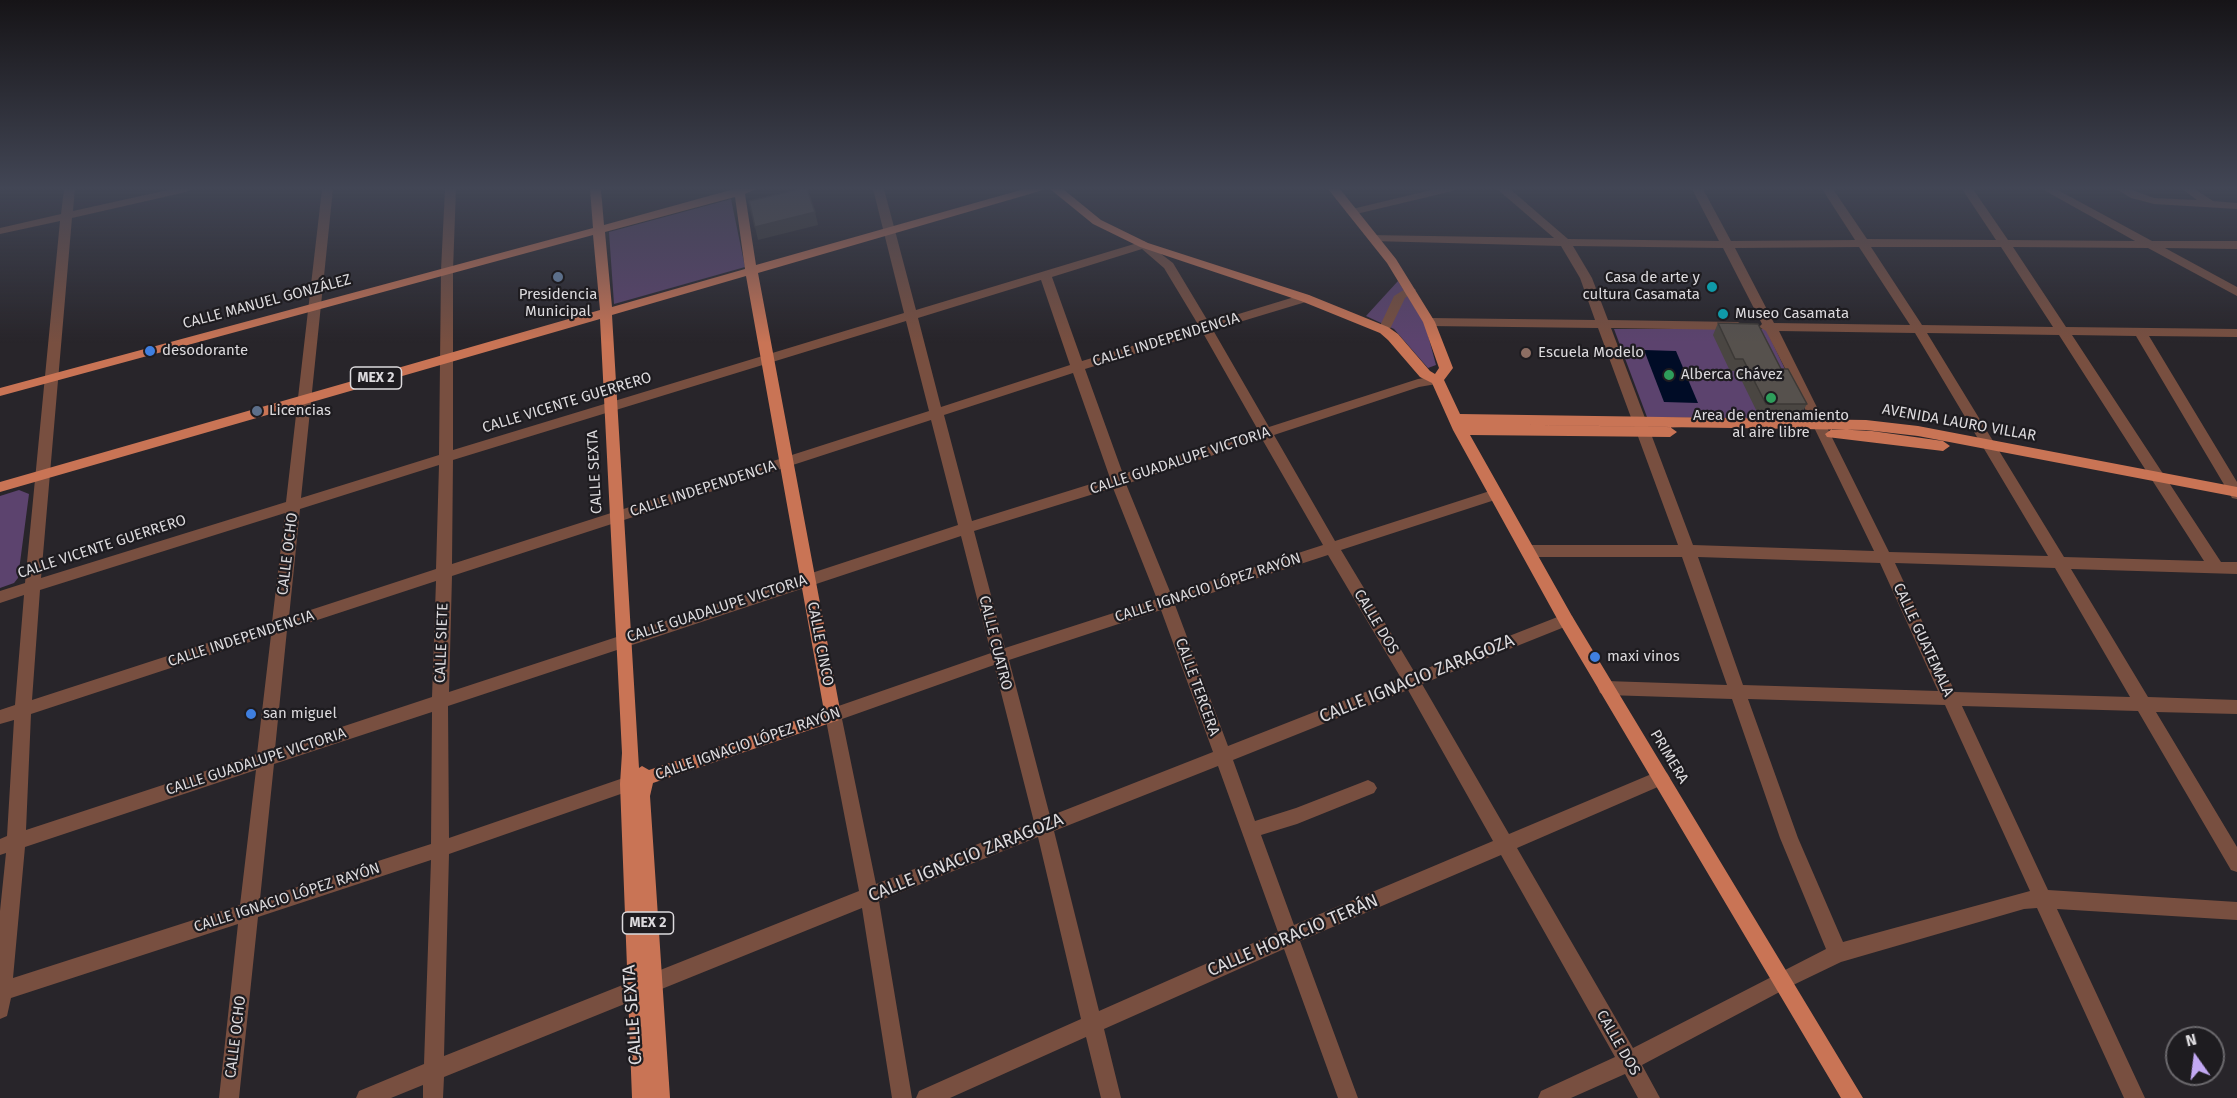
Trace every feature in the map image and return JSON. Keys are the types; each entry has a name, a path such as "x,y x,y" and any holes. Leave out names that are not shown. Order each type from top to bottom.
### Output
{"main road":[{"name":"CALLE MANUEL GONZÁLEZ","path":"0,392 561,240"},
{"name":"CALLE SEXTA","path":"601,240 631,753 638,781 645,985 642,1098"},
{"name":"CALLE CINCO","path":"748,240 751,270 833,715"},
{"name":"MEX 2","path":"0,487 856,240"},
{"name":"CALLE DOS","path":"1134,240 1144,245"},
{"path":"1144,245 1305,298 1384,330 1393,337 1425,374 1437,380 1446,368 1429,322 1410,290 1374,240"},
{"name":"PRIMERA","path":"1437,380 1458,424 1566,620 1853,1098"},
{"name":"AVENIDA LAURO VILLAR","path":"1458,424 1822,429 1993,450 2237,495"},
{"name":"CALLE IGNACIO LÓPEZ RAYÓN","path":"638,781 833,715"},
{"name":"CALLE SEXTA","path":"645,985 660,1098"}],"street":[{"path":"0,998 16,842 23,709 64,240"},
{"name":"CALLE OCHO","path":"229,1098 321,240"},
{"name":"CALLE SIETE","path":"433,1098 440,849 440,701 448,357 448,240"},
{"name":"CALLE CUATRO","path":"891,240 1044,827 1111,1098"},
{"path":"1528,240 1662,245 1727,243 2237,245"},
{"name":"CALLE GUATEMALA","path":"1726,240 1884,556 2135,1098"},
{"path":"1862,240 1993,450 2237,864"},
{"path":"2002,240 2216,567"},
{"path":"2142,240 2237,292"},
{"path":"1564,241 1586,278 1604,324 1739,692 1789,838 1838,953"},
{"name":"CALLE VICENTE GUERRERO","path":"0,597 611,406 910,318 1144,245"},
{"name":"CALLE DOS","path":"1144,245 1169,266 1206,328 1650,1098"},
{"name":"CALLE TERCERA","path":"1045,275 1118,481 1166,601 1348,1098"},
{"path":"1384,330 1400,296 1410,290"},
{"name":"CALLE INDEPENDENCIA","path":"0,717 1078,367 1305,298"},
{"path":"1429,322 2237,333"},
{"path":"2140,332 2237,495"},
{"name":"CALLE GUADALUPE VICTORIA","path":"0,847 967,528 1418,383 1437,380"},
{"name":"CALLE IGNACIO LÓPEZ RAYÓN","path":"833,715 1166,601 1496,494"},
{"path":"1528,551 1688,551 2237,568"},
{"name":"CALLE IGNACIO ZARAGOZA","path":"366,1098 1566,620"},
{"path":"1606,688 2237,707"},
{"name":"CALLE CINCO","path":"833,715 869,896 902,1098"},
{"name":"CALLE HORACIO TERÁN","path":"926,1098 1288,937 1661,778"},
{"name":"CALLE IGNACIO LÓPEZ RAYÓN","path":"0,998 251,909 440,849 638,781"},
{"path":"1249,831 1297,816 1368,788"},
{"path":"1548,1098 1629,1060 1838,953 2024,900 2044,899 2237,911"}],"shaded area":[{"path":"610,240 739,240 745,267 614,304"},
{"path":"1398,281 1425,324 1436,365 1428,368 1394,329 1366,316"},
{"path":"1614,329 1766,329 1809,420 1647,417"},
{"path":"19,490 29,494 18,578 14,583 0,588 0,496"}],"water":[{"path":"1644,350 1676,351 1698,403 1664,402"}],"building":[{"path":"1718,323 1758,324 1781,369 1788,369 1807,404 1766,404 1743,359 1735,359"}],"place":[{"name":"Presidencia Municipal","path":"558,277"},
{"name":"Casa de arte y cultura Casamata","path":"1712,287"},
{"name":"Museo Casamata","path":"1723,314"},
{"name":"desodorante","path":"150,351"},
{"name":"Escuela Modelo","path":"1526,353"},
{"name":"Alberca Chávez","path":"1669,375"},
{"name":"Area de entrenamiento al aire libre","path":"1771,398"},
{"name":"Licencias","path":"257,411"},
{"name":"maxi vinos","path":"1595,657"},
{"name":"san miguel","path":"251,714"}]}
